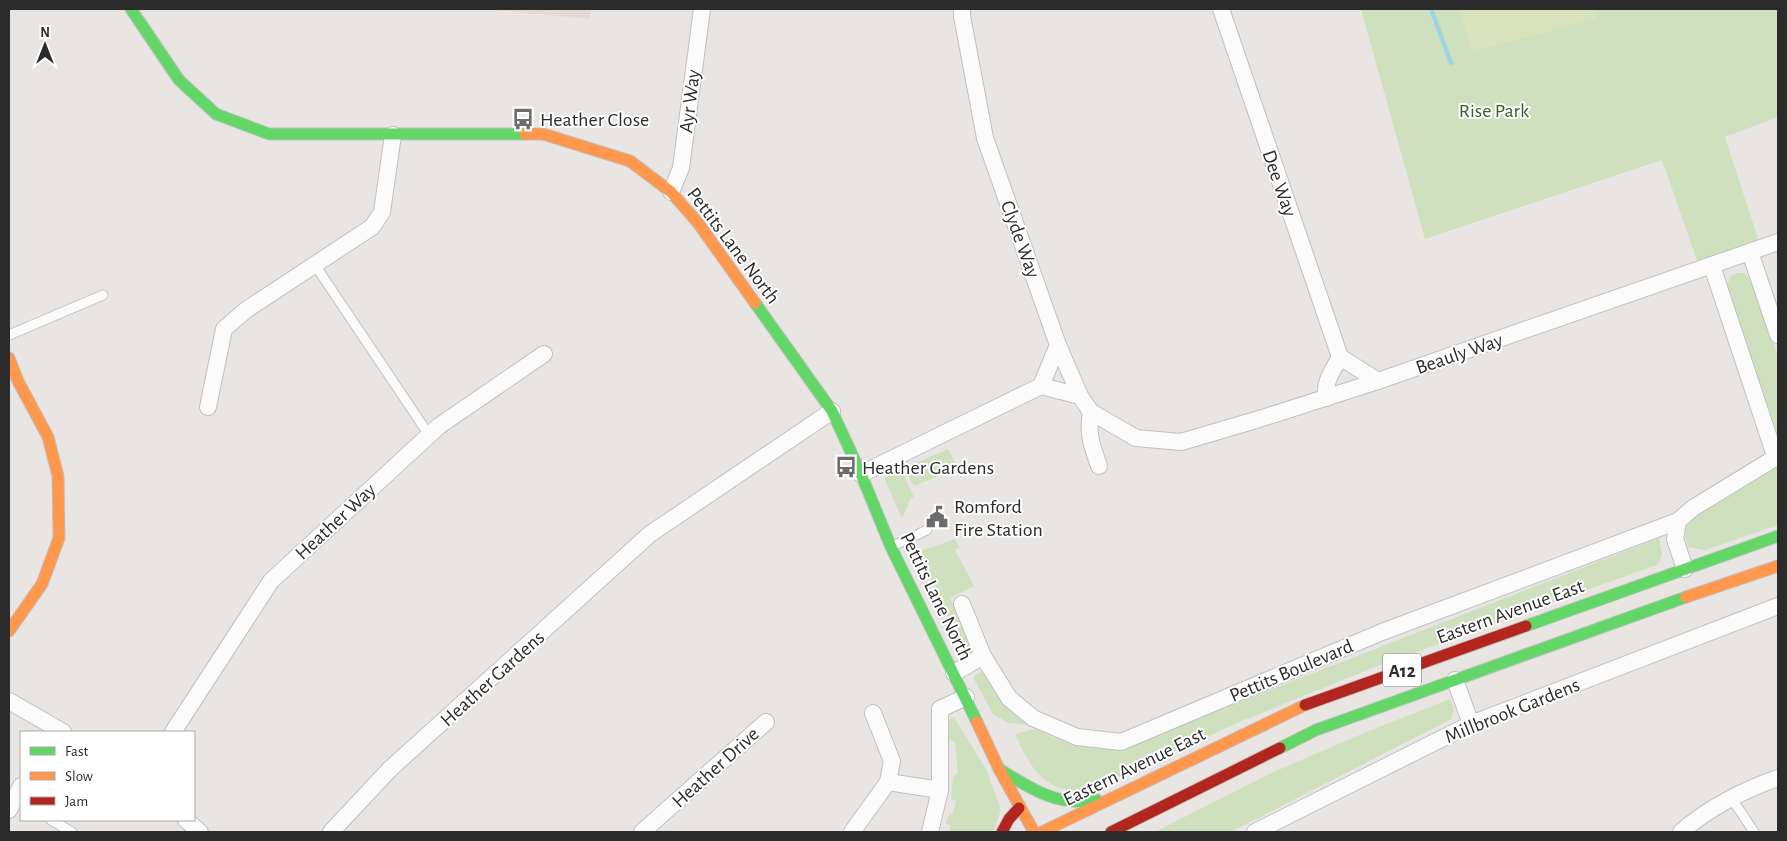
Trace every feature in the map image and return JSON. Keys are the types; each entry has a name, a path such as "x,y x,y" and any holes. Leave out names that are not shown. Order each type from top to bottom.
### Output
{"main road":[{"name":"Pettits Lane North","path":"131,9 179,80 216,114 269,134 543,134 630,160 672,192 698,223 832,411 861,474 891,547 966,697 999,769 1034,832"},
{"path":"9,358 18,381 48,437 58,476 59,538 42,584 9,631"},
{"name":"Eastern Avenue East","path":"1042,832 1307,704 1778,536"},
{"name":"A12","path":"1111,832 1125,828 1316,730 1687,596 1778,566"},
{"path":"999,769 1026,786 1071,803 1085,803 1127,790"},
{"path":"1002,832 1009,819 1019,808"}],"street":[{"name":"Ayr Way","path":"672,192 681,168 702,9"},
{"name":"Clyde Way","path":"962,9 985,138 1058,344 1080,396 1091,412 1136,438"},
{"name":"Dee Way","path":"1221,9 1340,357"},
{"path":"208,407 224,328 246,310 372,227 382,212 393,135"},
{"name":"Beauly Way","path":"1136,438 1181,442 1326,398 1778,242"},
{"path":"1750,252 1778,335"},
{"path":"1712,266 1777,456"},
{"path":"1041,386 1058,344"},
{"name":"Heather Way","path":"173,731 271,581 439,426 544,354"},
{"path":"1326,398 1324,392 1340,357 1378,381"},
{"path":"861,474 1041,386 1080,396"},
{"name":"Heather Gardens","path":"331,832 390,769 650,534 832,411"},
{"path":"1091,412 1088,428 1090,441 1099,466"},
{"name":"Pettits Boulevard","path":"962,604 983,656 1009,698 1033,718 1077,737 1121,742 1382,632 1678,521 1693,508 1777,456"},
{"path":"1678,521 1675,539 1685,569"},
{"name":"Millbrook Gardens","path":"1255,832 1471,724 1778,606"},
{"path":"954,673 983,656"},
{"path":"1454,680 1471,724"},
{"path":"930,832 940,790 940,709 966,697"},
{"path":"9,701 52,729"},
{"path":"852,832 888,782 892,761 873,713"},
{"name":"Heather Drive","path":"642,832 766,722"},
{"path":"1681,832 1732,799 1778,778"},
{"path":"888,782 940,790"},
{"path":"187,821 200,832"}],"lane":[{"path":"314,265 429,435"},
{"path":"9,335 103,295"},
{"path":"891,547 927,530"},
{"path":"1732,799 1754,832"},
{"path":"53,821 72,832"}],"shaded area":[{"path":"485,9 591,9 590,19"}],"green space":[{"name":"Rise Park","path":"1361,9 1778,9 1778,117 1725,137 1761,248 1700,269 1662,160 1425,239"},
{"path":"1460,9 1594,9 1597,18 1472,52"},
{"path":"1737,273 1744,273 1753,282 1778,357 1778,436 1727,285 1731,276"},
{"path":"948,449 958,468 914,486 905,468"},
{"path":"1778,464 1778,525 1705,550 1688,547 1684,532 1690,520 1772,466"},
{"path":"901,470 914,497 911,498 902,518 884,478"},
{"path":"1659,538 1662,554 1659,564 1380,665 1244,720 1095,787 1071,790 1050,784 1036,771 1024,753 1015,734 1035,729 1057,739 1077,745 1109,749 1122,748"},
{"path":"955,539 960,548 955,550 974,586 950,598 974,639 974,648 970,653 964,654 919,552"},
{"path":"981,672 985,674 1030,725 1008,723 993,714 974,679 975,675"},
{"path":"1450,699 1454,709 1451,719 1231,832 1155,832 1269,774 1364,733"},
{"path":"954,717 987,771 1001,810 993,832 949,832 951,826 946,823 948,816 953,813 956,801 951,799 953,777 958,773 955,742 949,740 950,719"}],"waterway":[{"path":"1431,9 1451,63"}],"traffic: fast":[{"path":"131,9 179,80 216,114 269,134 525,134"},
{"path":"755,303 832,411 861,474 891,547 977,722"},
{"path":"1526,626 1778,536"},
{"path":"1280,748 1316,730 1686,597"},
{"path":"999,769 1045,795 1057,799 1070,801 1097,800"}],"traffic: slow":[{"path":"525,134 543,134 630,161 671,192 698,223 755,303"},
{"path":"9,358 18,381 48,437 58,476 59,538 42,584 9,631"},
{"path":"1686,597 1778,566"},
{"path":"1042,832 1305,705"},
{"path":"977,722 999,769 1034,832"}],"traffic: jam":[{"path":"1305,705 1526,626"},
{"path":"1111,832 1280,748"},
{"path":"1002,832 1009,819 1019,808"}],"place":[{"name":"Heather Close","path":"523,119"},
{"name":"Heather Gardens","path":"846,467"},
{"name":"Romford Fire Station","path":"937,517"}]}
